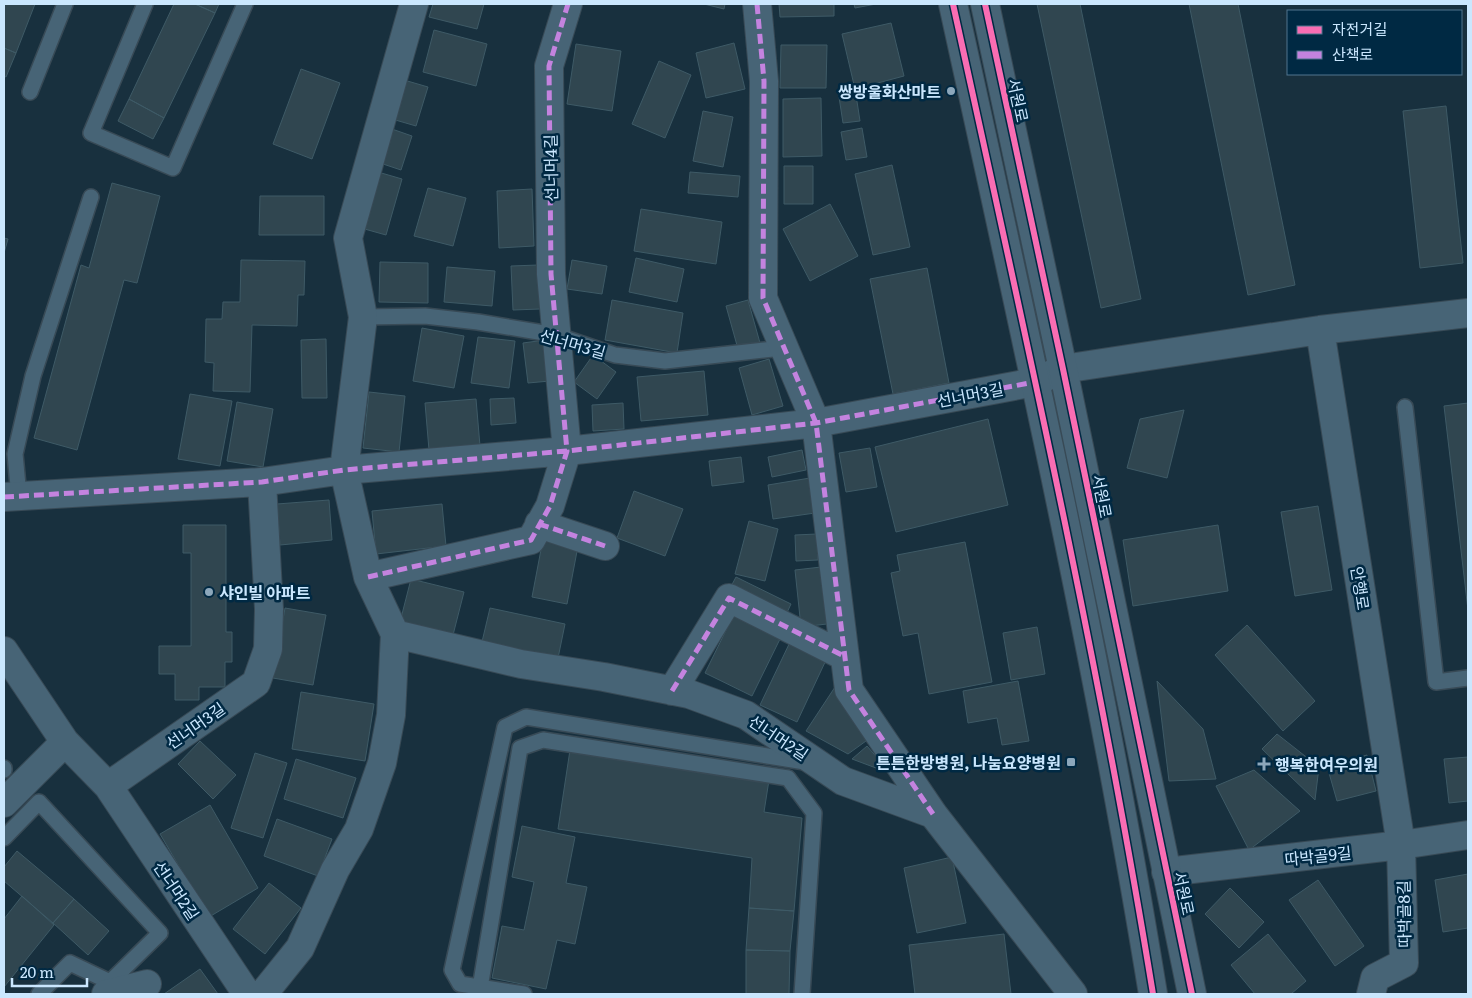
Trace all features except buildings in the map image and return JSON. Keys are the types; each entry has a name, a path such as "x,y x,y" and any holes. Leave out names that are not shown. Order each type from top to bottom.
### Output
{"street":[{"path":"265,994 300,948 335,870 359,829 382,763 391,715 395,634 368,577 344,470 363,317 348,238 414,4"},
{"name":"선너머4길","path":"567,451 551,274 549,66 568,4"},
{"path":"953,4 1035,382 1133,868 1153,994"},
{"name":"서원로","path":"985,4 1063,368 1192,994"},
{"path":"758,16 764,81 763,298 782,348 816,423 849,690 933,814 1073,994"},
{"path":"1035,382 1063,368 1320,330 1468,313"},
{"name":"안행로","path":"1320,330 1401,845"},
{"name":"선너머3길","path":"12,496 262,482 344,470 567,451 816,423 1035,382"},
{"path":"368,577 532,540 550,506 567,451"},
{"name":"선너머3길","path":"108,786 256,683 268,650 269,609 262,482"},
{"path":"540,524 605,546"},
{"path":"672,691 729,598 844,656"},
{"name":"선너머2길","path":"395,634 521,664 604,677 689,694 746,715 843,780 933,814"},
{"path":"4,651 65,742 108,786"},
{"path":"4,803 65,742"},
{"name":"선너머2길","path":"108,786 247,994"},
{"name":"따박골9길","path":"1166,872 1401,845 1468,835"},
{"name":"따박골8길","path":"1371,994 1375,978 1404,963 1401,845"},
{"path":"106,994 147,984"}],"lane":[{"path":"30,92 65,4"},
{"path":"145,4 91,133 173,168 245,4"},
{"path":"12,496 15,454 30,386 91,197"},
{"name":"선너머3길","path":"363,317 425,316 556,335 616,355 665,361 782,348"},
{"path":"1405,407 1436,682 1468,678"},
{"path":"524,994 460,984 452,970 505,727 526,717 819,764"},
{"path":"480,988 520,748 543,740 788,778 814,813 802,994"},
{"path":"4,838 39,802 160,932 110,982 70,964 39,994"}],"marked path":[{"path":"368,577 531,540 550,506 567,451 551,274 549,66 568,4"},
{"path":"757,4 764,81 763,298 816,423 849,690 933,814"},
{"path":"4,497 262,482 344,470 567,451 816,423 1035,382"},
{"path":"539,524 605,546"},
{"path":"672,691 729,598 844,656"}],"cycle path":[{"path":"953,4 1060,498 1109,746 1153,994"},
{"path":"985,4 1063,369 1192,994"}],"place":[{"name":"쌍방울화산마트","path":"951,91"},
{"name":"샤인빌 아파트","path":"209,592"},
{"name":"튼튼한방병원, 나눔요양병원","path":"1071,762"},
{"name":"행복한여우의원","path":"1264,764"}]}
